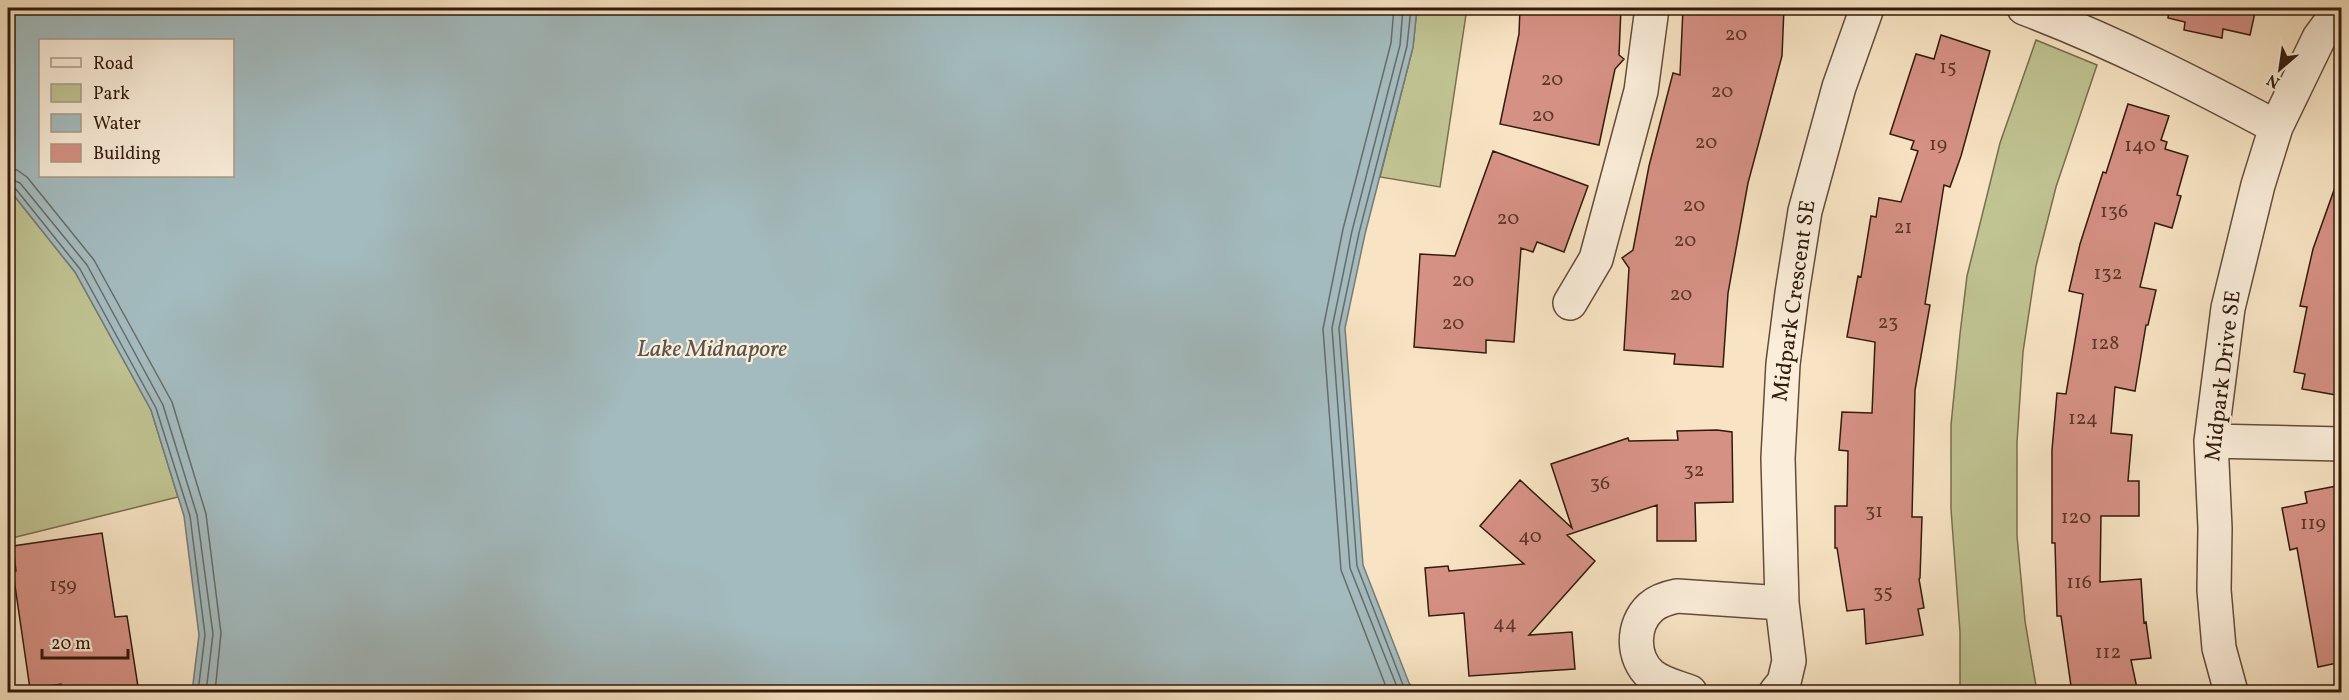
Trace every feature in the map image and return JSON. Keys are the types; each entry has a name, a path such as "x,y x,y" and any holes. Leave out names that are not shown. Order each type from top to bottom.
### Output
{"street":[{"path":"1570,303 1596,259 1641,91 1652,8"},
{"name":"Midpark Crescent SE","path":"1776,693 1784,682 1789,661 1782,603 1778,459 1783,364 1792,293 1805,211 1839,87 1867,8"},
{"path":"2024,8 2197,84 2276,127"},
{"name":"Midpark Drive SE","path":"2231,693 2218,637 2214,590 2215,528 2211,441 2228,308 2258,185 2276,127 2319,38 2341,8"},
{"path":"2211,441 2342,444"},
{"path":"1690,693 1660,681 1643,665 1636,642 1637,630 1642,617 1651,607 1663,599 1677,596 1782,603"}],"green space":[{"path":"1417,8 1467,8 1440,187 1380,177 1413,47"},
{"path":"2036,40 2097,65 2056,187 2036,266 2023,352 2017,442 2017,536 2025,621 2037,692 1960,692 1960,632 1951,509 1951,425 1960,334 1967,276 2000,143"},
{"path":"8,188 75,272 151,410 178,497 8,539"}],"water":[{"name":"Lake Midnapore","path":"8,8 1417,8 1413,47 1365,234 1345,328 1363,565 1409,683 1416,692 192,692 199,635 184,516 151,410 75,272 8,188"}],"building":[{"path":"1520,8 1621,8 1619,55 1624,59 1615,69 1599,145 1500,124 1519,34"},
{"path":"1683,8 1784,8 1782,56 1748,183 1728,293 1723,367 1674,364 1675,354 1624,350 1629,268 1622,258 1633,250 1649,166 1673,73 1680,75"},
{"path":"2169,8 2256,8 2250,35 2223,29 2222,38 2184,30 2185,22 2168,18"},
{"path":"1941,35 1990,51 1961,156 1950,187 1944,185 1925,304 1930,305 1915,390 1912,517 1922,517 1919,579 1924,608 1918,609 1923,635 1866,644 1864,609 1847,611 1837,548 1835,548 1835,506 1847,506 1848,451 1839,450 1842,412 1872,413 1875,342 1847,337 1858,276 1861,277 1871,216 1876,217 1879,198 1901,202 1918,151 1911,149 1914,141 1890,134 1916,54 1934,59"},
{"path":"2128,104 2169,116 2161,140 2167,142 2165,149 2188,156 2177,195 2181,196 2172,228 2155,223 2140,287 2156,290 2148,325 2146,325 2135,391 2115,387 2111,433 2132,435 2128,481 2139,481 2139,516 2101,516 2100,582 2141,579 2144,623 2146,622 2151,658 2131,660 2138,693 2072,693 2061,616 2057,616 2055,543 2052,543 2052,450 2057,393 2066,394 2083,294 2069,291 2080,244"},
{"path":"1493,151 1588,186 1564,252 1537,242 1533,252 1521,248 1514,342 1486,340 1486,353 1414,347 1420,254 1455,256"},
{"path":"2338,179 2342,180 2342,396 2302,389 2305,374 2294,372 2307,307 2300,306 2313,249"},
{"path":"1677,431 1732,432 1733,502 1695,503 1696,541 1657,541 1657,505 1567,535 1595,561 1529,635 1572,632 1575,669 1469,676 1464,613 1429,616 1425,568 1448,566 1449,571 1524,564 1480,526 1520,480 1572,528 1551,464 1628,438 1629,441 1678,440"},
{"path":"2342,485 2342,662 2318,667 2297,548 2290,550 2282,508 2307,503 2305,492"},
{"path":"102,533 115,617 127,616 139,693 62,693 61,684 30,689 13,572 16,571 13,546"}]}
